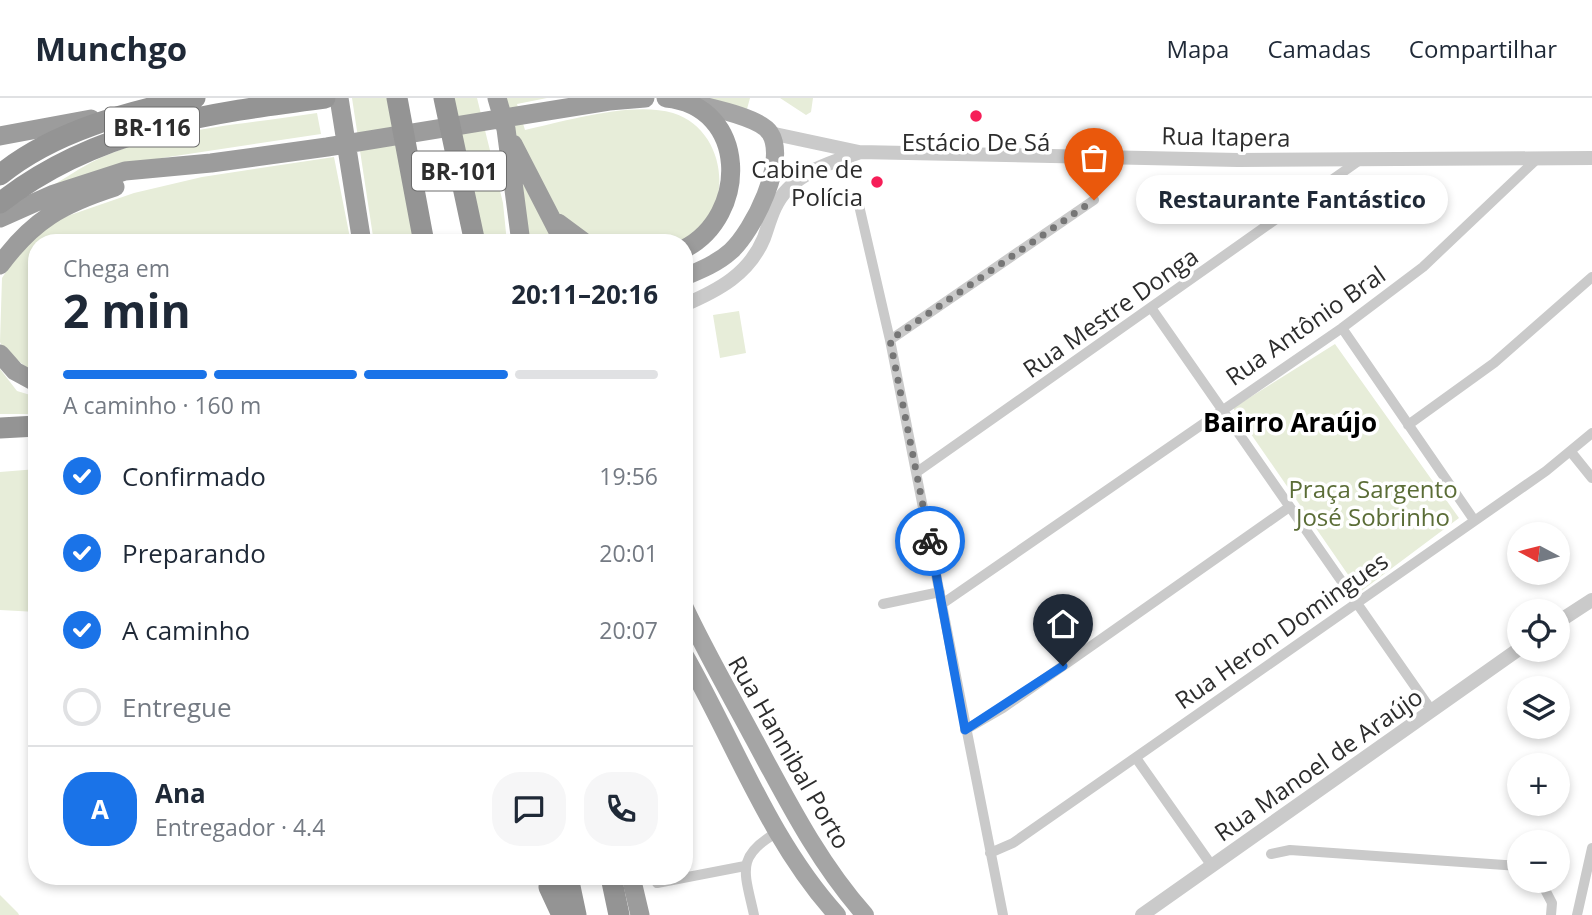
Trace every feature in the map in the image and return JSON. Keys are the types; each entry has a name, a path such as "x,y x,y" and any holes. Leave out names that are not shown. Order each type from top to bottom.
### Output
{"highway":[{"path":"0,136 195,98"},
{"name":"BR-116","path":"0,203 54,167 133,133 197,116 323,98"},
{"path":"339,98 361,234"},
{"name":"BR-101","path":"397,98 422,234"},
{"name":"BR-101","path":"444,98 473,234"},
{"name":"BR-101","path":"496,98 506,130 520,234"},
{"path":"552,109 579,98"},
{"path":"0,218 54,194 115,174 327,147 552,109 645,98"},
{"path":"666,98 696,104 712,116 726,136 730,169 721,208 708,229 693,242"},
{"path":"0,175 42,150 126,112"},
{"path":"506,130 559,234"},
{"path":"0,265 33,227 66,205 124,184 211,163"},
{"path":"550,217 573,234"},
{"path":"0,354 15,371 28,378"},
{"path":"0,428 28,426"},
{"path":"555,885 555,915"},
{"path":"556,885 562,915"},
{"path":"558,885 576,915"},
{"path":"613,885 619,915"},
{"path":"633,885 640,915"}],"main road":[{"path":"693,273 720,260 745,236 775,169 776,152 770,133 751,121 696,104"},
{"name":"Rua Hannibal Porto","path":"693,625 802,828 829,869 865,915"},
{"path":"693,631 709,659"},
{"name":"Rua Hannibal Porto","path":"693,671 778,832 805,876 837,915"}],"street":[{"name":"Rua Itapera","path":"770,133 859,152 1360,160 1592,158"},
{"name":"Rua Itapera","path":"693,301 722,287 746,268 762,243 777,204 793,184 830,162 859,152"},
{"name":"Rua Antônio Bral","path":"942,604 1342,328 1423,267 1504,194 1539,157"},
{"name":"Rua Mestre Donga","path":"917,472 1360,160"},
{"path":"890,340 1094,200"},
{"path":"858,201 917,472 1003,915"},
{"path":"1408,425 1494,363 1592,278"},
{"path":"1152,309 1288,508 1432,711"},
{"path":"1342,328 1474,520"},
{"name":"Rua Heron Domingues","path":"990,853 1013,843 1136,758 1571,452 1592,433"},
{"path":"1571,452 1592,478"},
{"path":"965,730 1003,708 1288,508"},
{"path":"883,604 940,592"},
{"path":"1570,614 1592,600"},
{"name":"Rua Manoel de Araújo","path":"1142,915 1507,658"},
{"path":"1136,758 1212,866"},
{"path":"754,915 745,866 755,846 778,832"},
{"path":"1577,915 1592,848"},
{"path":"1271,854 1290,850 1507,865"},
{"path":"693,876 745,866"},
{"path":"1547,893 1552,903 1550,915"}],"green space":[{"path":"352,98 388,98 412,234 373,234"},
{"path":"451,98 477,98 503,203 506,234 482,234"},
{"path":"504,98 547,98 517,104 525,130 619,111 638,109 673,113 692,123 706,138 715,156 719,176 718,197 711,216 693,235 575,234 531,180"},
{"path":"695,98 750,98 747,109"},
{"path":"780,98 813,98 811,112 806,115"},
{"path":"317,113 321,134 162,158 42,192 92,162 145,142 202,129"},
{"path":"334,157 349,234 40,234 53,221 134,193 202,177"},
{"path":"519,177 552,234 526,234"},
{"path":"28,245 28,369 3,348 0,342 2,278 15,258"},
{"path":"739,311 746,353 720,358 713,315"},
{"name":"Praça Sargento José Sobrinho","path":"1335,344 1459,518 1360,592 1233,408"},
{"path":"0,369 17,391 28,394 28,414 0,414"},
{"path":"28,470 28,612 0,610 0,472"},
{"path":"0,895 18,913 19,915 0,915"}],"way so far":[{"path":"930,541 890,340 1094,200"}],"place":[{"name":"Estácio De Sá","path":"976,116"},
{"name":"Cabine de Polícia","path":"877,182"},
{"name":"Restaurante Fantástico","path":"1094,200"}],"district":[{"name":"Bairro Araújo","path":"1290,422"}],"route":[{"path":"930,541 965,730 1003,708 1063,666"}]}
